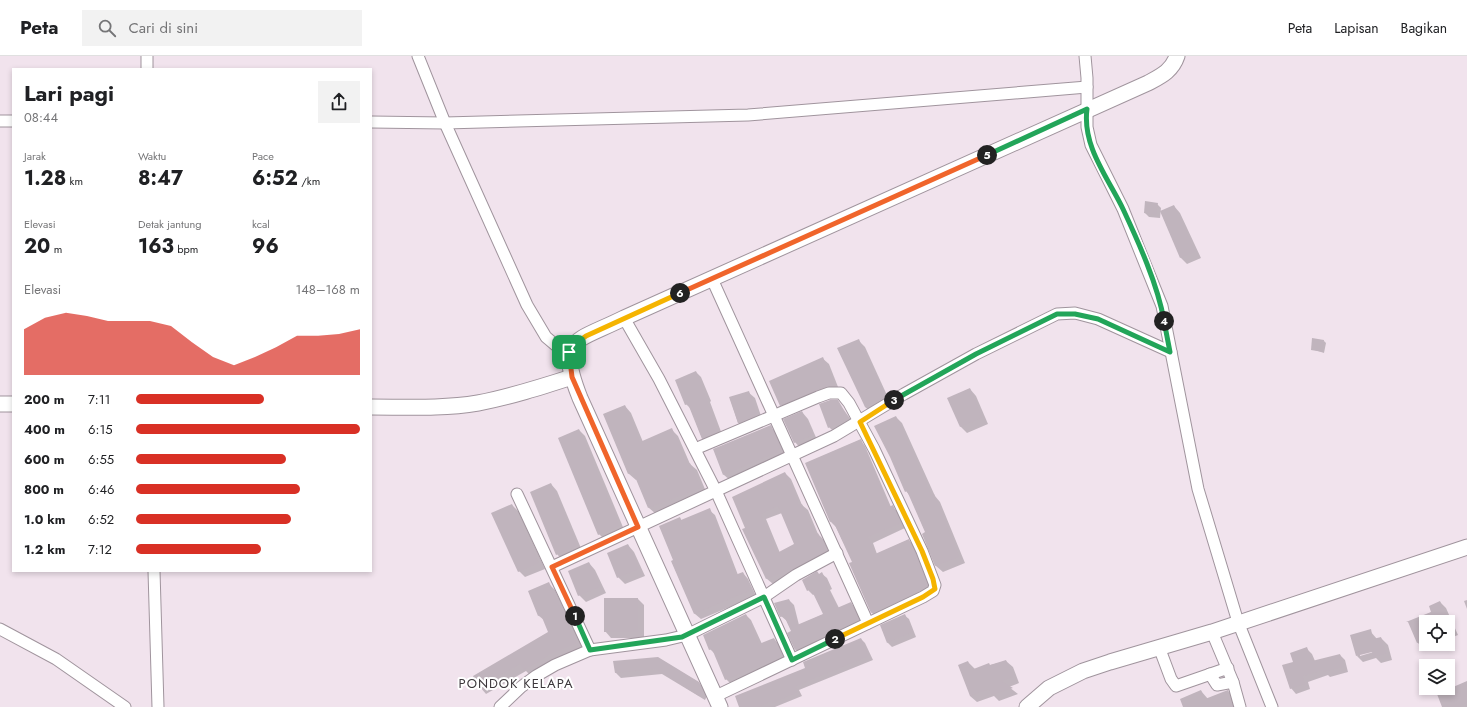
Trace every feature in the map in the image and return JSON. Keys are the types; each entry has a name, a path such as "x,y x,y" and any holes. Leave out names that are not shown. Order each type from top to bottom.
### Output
{"street":[{"path":"147,56 147,68"},
{"path":"418,56 445,123 527,304 546,337 559,348 569,352"},
{"path":"1085,56 1087,87 1086,127 1091,145 1123,209 1162,306 1198,489 1238,622 1272,707"},
{"path":"695,449 829,393 837,392 846,398 860,422 922,551 936,587 933,591 792,660 718,701 638,527 572,377 569,352 578,341 624,318 1162,76 1171,68 1177,56"},
{"path":"372,122 445,123 748,114 1087,87"},
{"path":"0,121 12,120"},
{"path":"712,279 772,416 837,553 868,623"},
{"path":"552,567 792,456 860,422 904,394 976,354 1057,314 1075,314 1098,319 1170,352"},
{"path":"624,318 716,491 792,660"},
{"path":"372,407 447,406 477,403 538,388 572,377"},
{"path":"0,404 12,404"},
{"path":"517,494 590,650"},
{"path":"1027,707 1049,688 1066,678 1110,662 1212,632 1238,622 1467,547"},
{"path":"500,707 536,676 590,650 666,640 687,635 764,597 796,575 837,553"},
{"path":"154,572 158,707"},
{"path":"0,628 56,659 125,707"},
{"path":"1212,632 1228,668 1240,707"},
{"path":"1159,647 1170,679 1176,686 1228,668"},
{"path":"1210,674 1217,685 1233,682"}],"building":[{"path":"1145,201 1158,203 1156,215 1144,213"},
{"path":"1174,205 1195,252 1180,258 1160,211"},
{"path":"1312,338 1324,340 1323,352 1311,350"},
{"path":"859,339 873,374 875,373 885,397 865,407 837,348"},
{"path":"823,357 835,386 827,386 780,406 769,381"},
{"path":"696,371 718,432 702,439 688,404 685,405 675,380"},
{"path":"970,388 982,418 960,427 947,398"},
{"path":"749,391 757,415 738,423 729,397"},
{"path":"830,400 838,400 849,419 828,428 819,404"},
{"path":"625,405 640,442 672,428 687,464 690,463 701,488 648,508 633,472 628,474 603,414"},
{"path":"802,411 813,435 794,443 783,419"},
{"path":"896,416 931,495 934,494 959,557 935,566 922,534 925,532 907,491 905,492 890,457 874,426"},
{"path":"771,425 781,448 778,449 779,451 723,475 713,449"},
{"path":"579,429 619,526 598,535 558,438"},
{"path":"861,439 889,507 893,505 901,523 868,537 875,554 909,539 928,585 920,591 871,613 849,563 852,562 833,521 830,522 805,463"},
{"path":"785,472 799,505 802,504 815,535 818,533 826,551 796,567 766,579 742,529 745,528 732,497","holes":["778,506 794,544 777,553 761,514"]},
{"path":"551,483 577,546 556,555 530,492"},
{"path":"512,504 539,563 518,572 491,513"},
{"path":"710,508 735,575 743,572 751,590 694,614 671,561 673,560 659,526 680,517 681,520"},
{"path":"628,544 639,569 617,578 607,553"},
{"path":"589,562 600,587 578,596 568,571"},
{"path":"817,571 819,574 822,572 828,584 826,585 837,608 851,602 858,619 795,650 787,633 791,631 784,616 780,617 774,603 789,599 797,625 823,614 811,589 807,591 802,580"},
{"path":"549,582 577,643 547,655 548,656 524,670 520,664 479,688 473,676 548,632 541,615 538,616 528,591"},
{"path":"604,598 638,598 638,632 604,632"},
{"path":"1440,601 1446,615 1424,615 1431,612 1429,606"},
{"path":"746,614 759,644 774,638 783,656 725,680 712,649 709,650 703,635"},
{"path":"905,614 913,632 887,643 880,625"},
{"path":"1419,617 1419,642 1417,643 1408,622 1406,622"},
{"path":"1371,629 1373,639 1381,637 1386,654 1374,657 1372,652 1356,656 1350,635"},
{"path":"861,638 869,656 796,686 798,692 773,703 772,701 759,707 739,707 735,696 805,668 803,662"},
{"path":"1307,647 1312,661 1340,654 1344,667 1324,672 1323,670 1303,676 1305,684 1290,689 1282,665 1293,662 1290,653"},
{"path":"658,657 699,682 703,690 699,696 656,669 615,673 613,661"},
{"path":"1006,660 1013,677 1001,681 1013,688 992,695 989,689 970,696 958,665 968,661 971,670 989,663 990,665"},
{"path":"1467,681 1467,703 1458,707 1442,707 1437,695 1455,695 1455,686"},
{"path":"1201,690 1205,699 1228,690 1233,707 1183,707 1180,699"}],"district":[{"name":"PONDOK KELAPA","path":"516,683"}],"route":[{"path":"1087,109 1086,127 1091,145 1095,156 1123,209 1151,277 1162,306 1170,352 1098,319 1075,314 1057,314 976,354 904,394 860,422 922,551 936,587 933,591 923,597 792,660 764,597 682,637 590,650 552,567 638,527 580,398 572,377 569,364 569,352 578,341 586,336 624,318 1087,109"}]}
